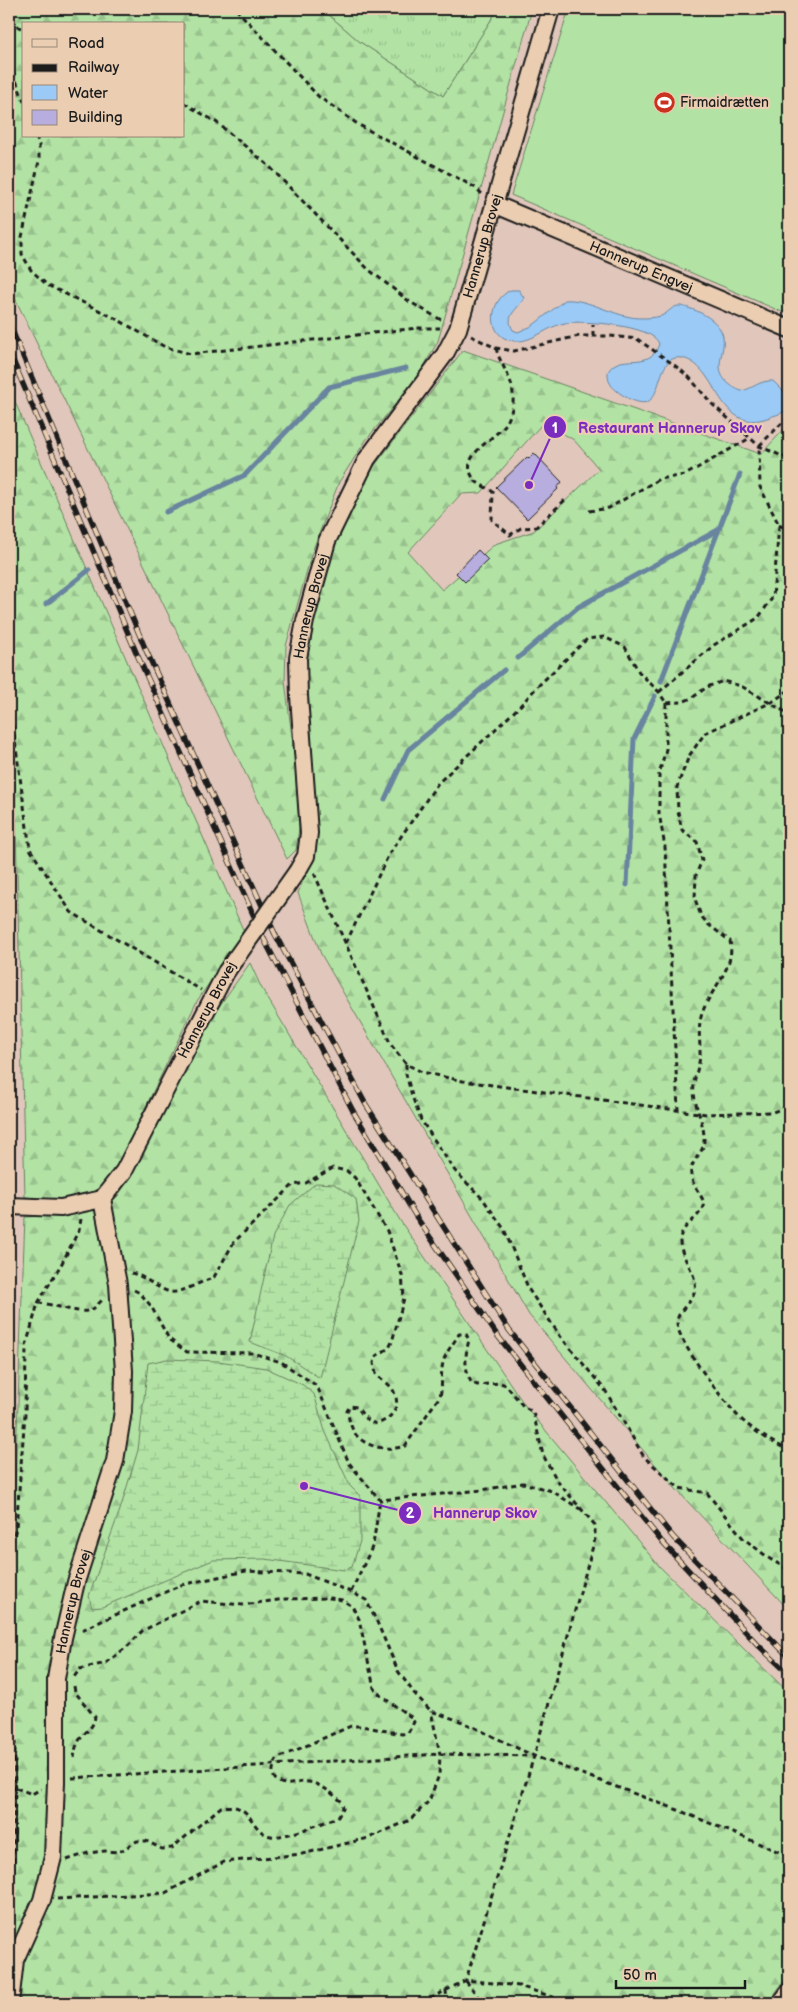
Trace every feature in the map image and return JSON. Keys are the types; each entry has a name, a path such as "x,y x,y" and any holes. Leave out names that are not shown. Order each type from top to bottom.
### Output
{"street":[{"name":"Hannerup Brovej","path":"10,2003 15,1960 42,1900 52,1861 56,1782 56,1679 63,1638 76,1582 115,1461 123,1411 124,1371 118,1284 102,1199 124,1172 212,996 226,972 302,863 309,833 298,658 305,621 327,541 367,459 445,354 458,329 551,9"},
{"name":"Hannerup Engvej","path":"494,204 789,330"},
{"path":"16,1206 61,1208 102,1199"},
{"path":"781,2003 789,1992"}],"path":[{"path":"9,14 12,9"},
{"path":"236,9 319,97 359,125 476,188 494,204"},
{"path":"9,21 22,29"},
{"path":"9,55 22,96"},
{"path":"185,104 216,122 268,165 368,269 410,302 496,348 514,351 579,336 637,339 689,377 712,404 760,446 789,459"},
{"path":"37,138 39,145 39,161 22,238 22,254 31,270 47,285 115,318 165,347 191,354 417,328 458,329"},
{"path":"593,324 593,336"},
{"path":"496,348 510,379 514,396 512,408 502,430 472,455 469,465 471,475 475,481 493,492 492,520 510,535 521,528 536,527 565,500"},
{"path":"659,692 714,645 758,618 773,597 779,525 760,487 760,446 789,416"},
{"path":"589,511 609,508 659,479 685,475 750,438"},
{"path":"779,525 789,530"},
{"path":"346,943 389,854 438,783 518,708 587,639 604,637 625,647 639,672 659,692 666,703 666,749 659,774 659,813 665,847 678,1110"},
{"path":"666,703 682,702 692,698 707,687 723,681 741,686 772,702 789,714"},
{"path":"789,690 772,702 705,733 689,756 677,787 678,812 682,830 697,842 702,860 696,875 695,899 701,916 709,925 730,941 732,950 731,960 706,1002 700,1019 698,1039 700,1052 693,1091 698,1113 704,1127 704,1141 701,1153 692,1164 691,1173 693,1184 704,1202 704,1208 683,1230 680,1238 680,1247 695,1281 695,1290 677,1322 682,1340 736,1415 777,1445 789,1450"},
{"path":"9,698 30,848 71,912 212,996"},
{"path":"302,863 346,943 391,1045 406,1064 422,1072 463,1081 698,1113 773,1112 789,1106"},
{"path":"406,1064 406,1074 421,1120 455,1171 483,1199 504,1229 529,1290 560,1336 605,1390 644,1458 679,1488 707,1493 743,1538 770,1559 789,1570"},
{"path":"38,1303 83,1311 92,1310 125,1275 132,1273 169,1292 176,1292 210,1279 214,1276 234,1242 294,1185 306,1183 333,1168 347,1171 356,1178 387,1231 402,1275 404,1298 392,1342 389,1348 376,1356 374,1363 376,1374 390,1387 395,1396 396,1410 393,1415 377,1424 366,1419 357,1407 350,1406 347,1411 348,1417 357,1437 370,1446 396,1449 405,1446 440,1396 442,1389 442,1364 459,1334 466,1334 469,1340 466,1349 466,1365 471,1382 477,1385 500,1383 506,1385 523,1406 533,1412 543,1456 558,1482 595,1524 595,1539 534,1756 466,1980"},
{"path":"9,1552 16,1528 25,1423 26,1346 38,1303 62,1263 78,1230 84,1204"},
{"path":"118,1284 127,1286 140,1293 151,1306 169,1339 187,1352 253,1353 281,1362 316,1386 349,1463 380,1500 373,1544 352,1592"},
{"path":"380,1500 482,1490 523,1483 552,1490 585,1513"},
{"path":"63,1638 181,1585 246,1571 305,1574 352,1592 366,1600 398,1671 414,1693 431,1711 463,1722 534,1756 678,1810 789,1856"},
{"path":"52,1861 73,1859 88,1853 119,1852 137,1841 146,1841 162,1849 172,1848 221,1807 242,1808 262,1832 274,1837 313,1827 341,1814 342,1802 331,1792 310,1782 285,1784 277,1781 272,1774 272,1766 278,1758 351,1726 362,1726 402,1734 408,1733 414,1722 412,1718 381,1696 374,1688 359,1619 352,1606 342,1600 330,1598 285,1599 243,1605 201,1601 142,1631 128,1646 106,1663 80,1669 74,1675 75,1692 95,1717 94,1725 81,1738 76,1747 73,1762"},
{"path":"42,1900 165,1893 224,1862 302,1854 369,1838 410,1820 429,1801 439,1775 440,1754 431,1711"},
{"path":"9,1714 15,1739 13,1924"},
{"path":"72,1770 71,1778 440,1754 534,1756"},
{"path":"466,1980 478,1998 485,2003"},
{"path":"422,2003 466,1980 519,1986 571,2003"},
{"path":"446,1990 447,2003"}],"green space":[{"path":"9,9 322,9 360,42 443,96 498,9 532,9 438,341 419,375 366,440 339,482 312,552 286,646 285,681 297,776 299,828 296,850 287,859 9,286"},
{"path":"322,9 498,9 443,96 360,42"},
{"name":"Firmaidrætten","path":"569,9 789,9 789,315 511,195"},
{"path":"463,350 761,454 789,424 789,1610 675,1488 529,1315 321,954 298,893 316,849 304,660 326,570 343,525 366,477","holes":["541,425 574,440 599,469 534,531 495,544 442,590 408,552 461,494 481,493"]},
{"path":"9,388 244,932 197,1001 117,1166 104,1184 94,1192 85,1196 65,1199 25,1197 15,786 9,735"},
{"path":"250,963 261,987 401,1222 526,1407 659,1566 789,1693 789,1974 768,2003 9,2003 9,1643 25,1217 65,1215 93,1210 108,1204 118,1196 141,1157 215,1012"},
{"path":"316,1183 334,1184 356,1199 359,1221 320,1378 286,1356 250,1342 273,1236 290,1205"},
{"path":"167,1359 218,1361 266,1368 303,1385 314,1394 325,1431 350,1486 360,1496 360,1541 352,1567 344,1570 265,1559 213,1560 102,1607 92,1608 89,1596 120,1510 138,1450 148,1363"}],"water":[{"path":"511,290 519,290 524,298 510,320 513,330 518,332 532,326 565,300 583,302 630,317 639,318 661,316 678,306 698,311 713,321 720,329 723,345 720,369 723,377 729,384 741,391 764,382 773,381 789,397 789,409 764,419 748,420 736,416 727,407 703,371 693,363 681,358 674,358 665,367 656,390 649,401 645,403 634,401 612,387 608,372 619,362 649,358 655,353 659,344 654,338 645,332 632,328 601,323 574,322 552,327 534,337 521,341 505,338 498,333 495,326 494,310 503,295"}],"building":[{"path":"534,453 562,482 558,489 527,519 496,487 527,457 528,459"},
{"path":"478,550 488,560 465,582 456,573"}],"waterway":[{"path":"166,512 245,475 329,387 406,368"},
{"path":"661,681 740,474"},
{"path":"518,658 578,607 718,530"},
{"path":"46,604 89,570"},
{"path":"385,799 408,750 504,670"},
{"path":"627,885 634,739 655,696"}],"railway":[{"path":"9,323 145,648 275,934 365,1103 509,1330 673,1537 789,1657"},
{"path":"9,351 136,652 265,941 353,1111 417,1218 497,1335 662,1542 759,1646 789,1674"}],"place":[{"name":"Firmaidrætten","path":"664,102"},
{"name":"Restaurant Hannerup Skov","path":"529,485"},
{"name":"Hannerup Skov","path":"304,1486"}]}
